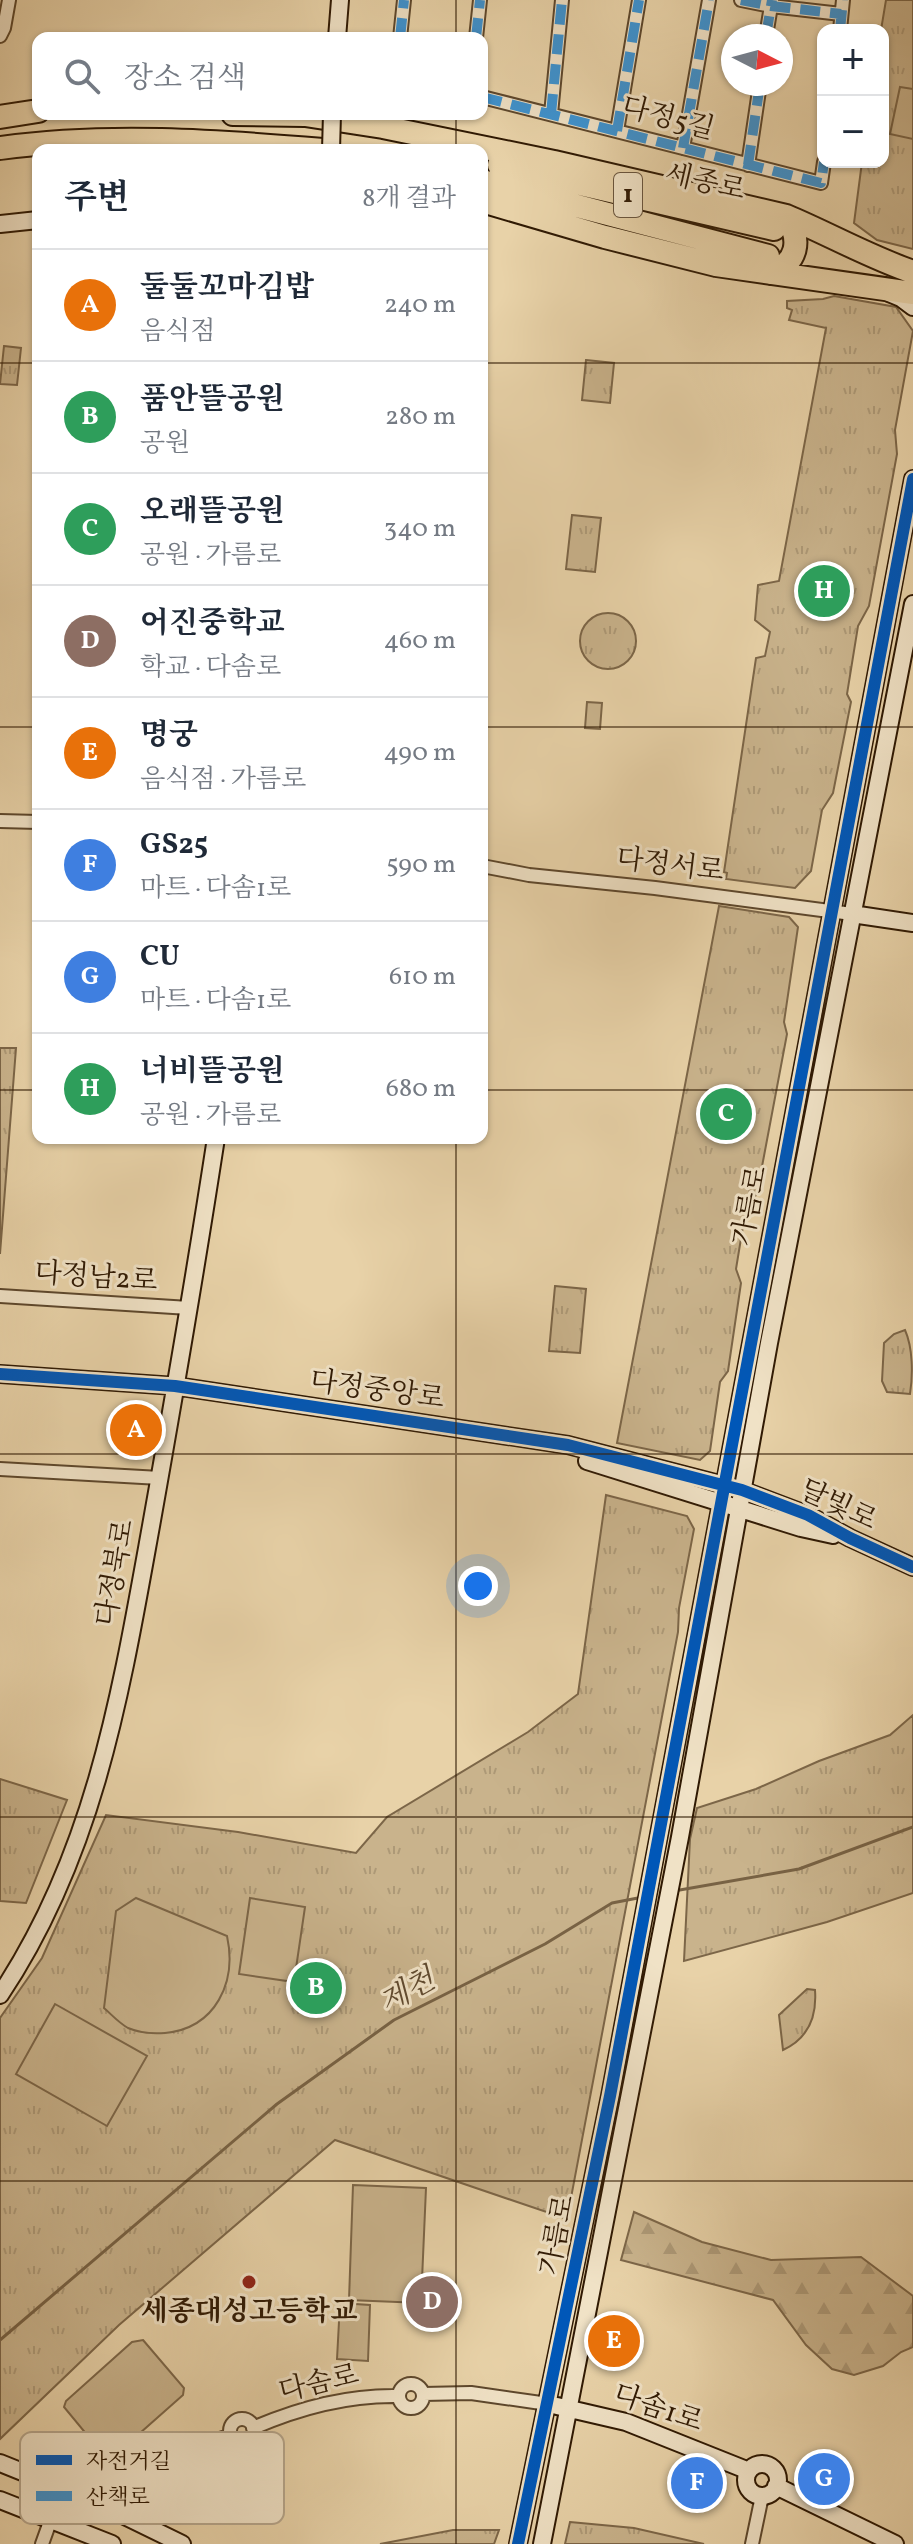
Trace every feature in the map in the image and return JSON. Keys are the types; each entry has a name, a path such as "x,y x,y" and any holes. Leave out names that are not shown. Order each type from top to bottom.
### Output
{"highway":[{"path":"0,117 32,112"},
{"path":"277,120 354,130 411,144"},
{"path":"338,120 472,144"},
{"path":"0,148 41,142 135,140 251,144"},
{"path":"488,148 792,225 797,241 793,254 781,269 769,264"},
{"name":"세종로","path":"488,162 780,223"},
{"name":"세종로","path":"488,183 769,264"},
{"path":"488,203 703,261 769,264 825,279 913,293"},
{"path":"780,223 817,229 850,248 913,272"}],"street":[{"path":"0,36 9,0"},
{"path":"337,32 340,0"},
{"path":"401,32 404,0"},
{"path":"477,32 480,0"},
{"path":"551,114 562,0"},
{"path":"617,131 639,0"},
{"path":"683,148 709,0"},
{"path":"741,0 841,14"},
{"path":"840,24 843,0"},
{"path":"768,24 771,3"},
{"path":"748,165 758,96"},
{"name":"다정5길","path":"488,98 821,183 823,168"},
{"path":"331,144 332,120"},
{"path":"0,224 32,221"},
{"path":"876,289 901,298 913,307"},
{"name":"가름로","path":"518,2544 610,2096 913,479"},
{"name":"가름로","path":"542,2544 680,1837 738,1508 913,604"},
{"path":"0,821 32,822"},
{"name":"다정서로","path":"488,867 529,875 852,914"},
{"path":"852,914 913,923"},
{"name":"다정북로","path":"0,1995 20,1965 51,1905 80,1838 97,1788 122,1685 160,1478 215,1144"},
{"name":"다정남2로","path":"0,1296 189,1308"},
{"name":"다정중앙로","path":"0,1374 175,1391 568,1445 742,1490"},
{"name":"다정중앙로","path":"0,1385 175,1391 569,1456 801,1528 850,1538"},
{"path":"0,1469 160,1478"},
{"name":"달빛로","path":"742,1490 808,1515 913,1567"},
{"name":"다솜로","path":"408,2384 419,2387 423,2394 422,2402 412,2409 401,2404 398,2396 401,2388 408,2384"},
{"name":"다솜로","path":"423,2394 471,2393 548,2404"},
{"name":"다솜로","path":"252,2432 253,2428 287,2414 334,2402 376,2395 398,2396"},
{"name":"다솜1로","path":"548,2404 651,2430 749,2471 757,2465 767,2465 777,2476 769,2491 895,2544"},
{"path":"0,2463 20,2471"},
{"path":"749,2471 747,2485 754,2494 769,2491 752,2544"},
{"path":"0,2500 20,2507"},
{"path":"42,2544 49,2524"},
{"path":"63,2524 112,2544"},
{"path":"140,2524 182,2544"}],"green space":[{"path":"886,0 913,0 913,249 877,240 854,223 861,168 889,168 889,24 882,24"},
{"path":"900,87 913,89 913,139 890,134"},
{"path":"834,296 896,307 913,331 895,430 897,454 869,606 858,626 847,694 851,702 833,793 822,810 811,871 795,888 726,879 727,873 724,872 756,658 765,656 770,632 755,620 758,585 779,581 826,328 789,320 792,310 787,308 787,301"},
{"path":"4,346 21,348 17,385 0,384"},
{"path":"586,360 614,363 610,403 582,400"},
{"path":"572,515 601,518 595,572 566,569"},
{"path":"608,613 628,621 636,641 628,661 608,669 588,661 580,641 588,621"},
{"path":"587,702 602,703 600,729 585,728"},
{"path":"719,906 789,917 798,927 784,1022 787,1034 757,1193 745,1214 736,1269 741,1283 728,1371 720,1382 710,1451 700,1460 617,1443"},
{"path":"0,1048 16,1048 0,1254"},
{"path":"555,1286 586,1289 580,1353 549,1351"},
{"path":"905,1330 912,1362 910,1394 887,1392 882,1381 884,1343"},
{"path":"606,1495 687,1516 694,1529 679,1608 678,1632 567,2219 335,2140 119,2325 0,2439 0,2018 42,1958 106,1815 238,1832 356,1853 387,1817 528,1732 578,1694"},
{"path":"913,1715 913,1893 827,1922 684,1961 690,1839 697,1808 756,1789 819,1761 890,1735"},
{"path":"0,1779 67,1800 26,1903 0,1901"},
{"path":"136,1898 227,1936 229,1970 219,2000 198,2022 183,2029 160,2033 137,2031 125,2026 104,2008 116,1911"},
{"path":"250,1898 305,1907 294,1982 239,1974"},
{"path":"807,1989 815,1990 810,2026 799,2039 783,2050 779,2015"},
{"path":"55,2004 147,2056 107,2126 16,2074"},
{"path":"353,2185 426,2188 421,2303 349,2300"},
{"path":"634,2212 702,2242 771,2260 861,2257 913,2296 913,2347 883,2366 854,2375 832,2369 806,2345 773,2300 621,2260"},
{"path":"340,2303 370,2305 368,2361 337,2359"},
{"path":"143,2340 184,2388 183,2395 141,2432 85,2432 64,2407 66,2401 132,2342"},
{"path":"570,2522 634,2528 704,2544 565,2544"},
{"path":"453,2530 499,2530 494,2544 380,2544"}],"waterway":[{"name":"제천","path":"674,1891 799,1869 913,1827"},
{"name":"제천","path":"0,2340 277,2104 394,2020 545,1944 612,1903 643,1897"}],"marked path":[{"path":"401,32 404,0"},
{"path":"477,32 480,0"},
{"path":"551,114 562,0"},
{"path":"617,131 639,0"},
{"path":"683,148 709,0"},
{"path":"741,0 841,14"},
{"path":"768,24 772,0"},
{"path":"841,24 843,0"},
{"path":"748,165 758,96"},
{"path":"488,99 821,183 823,168"}],"cycle path":[{"path":"518,2544 610,2096 913,479"},
{"path":"0,1374 175,1386 568,1445 742,1490 808,1515 913,1567"}],"place":[{"name":"너비뜰공원","path":"824,591"},
{"name":"오래뜰공원","path":"726,1114"},
{"name":"둘둘꼬마김밥","path":"136,1430"},
{"name":"품안뜰공원","path":"316,1988"},
{"name":"세종대성고등학교","path":"249,2282"},
{"name":"어진중학교","path":"432,2302"},
{"name":"명궁","path":"614,2341"},
{"name":"CU","path":"824,2479"},
{"name":"GS25","path":"697,2483"}]}
